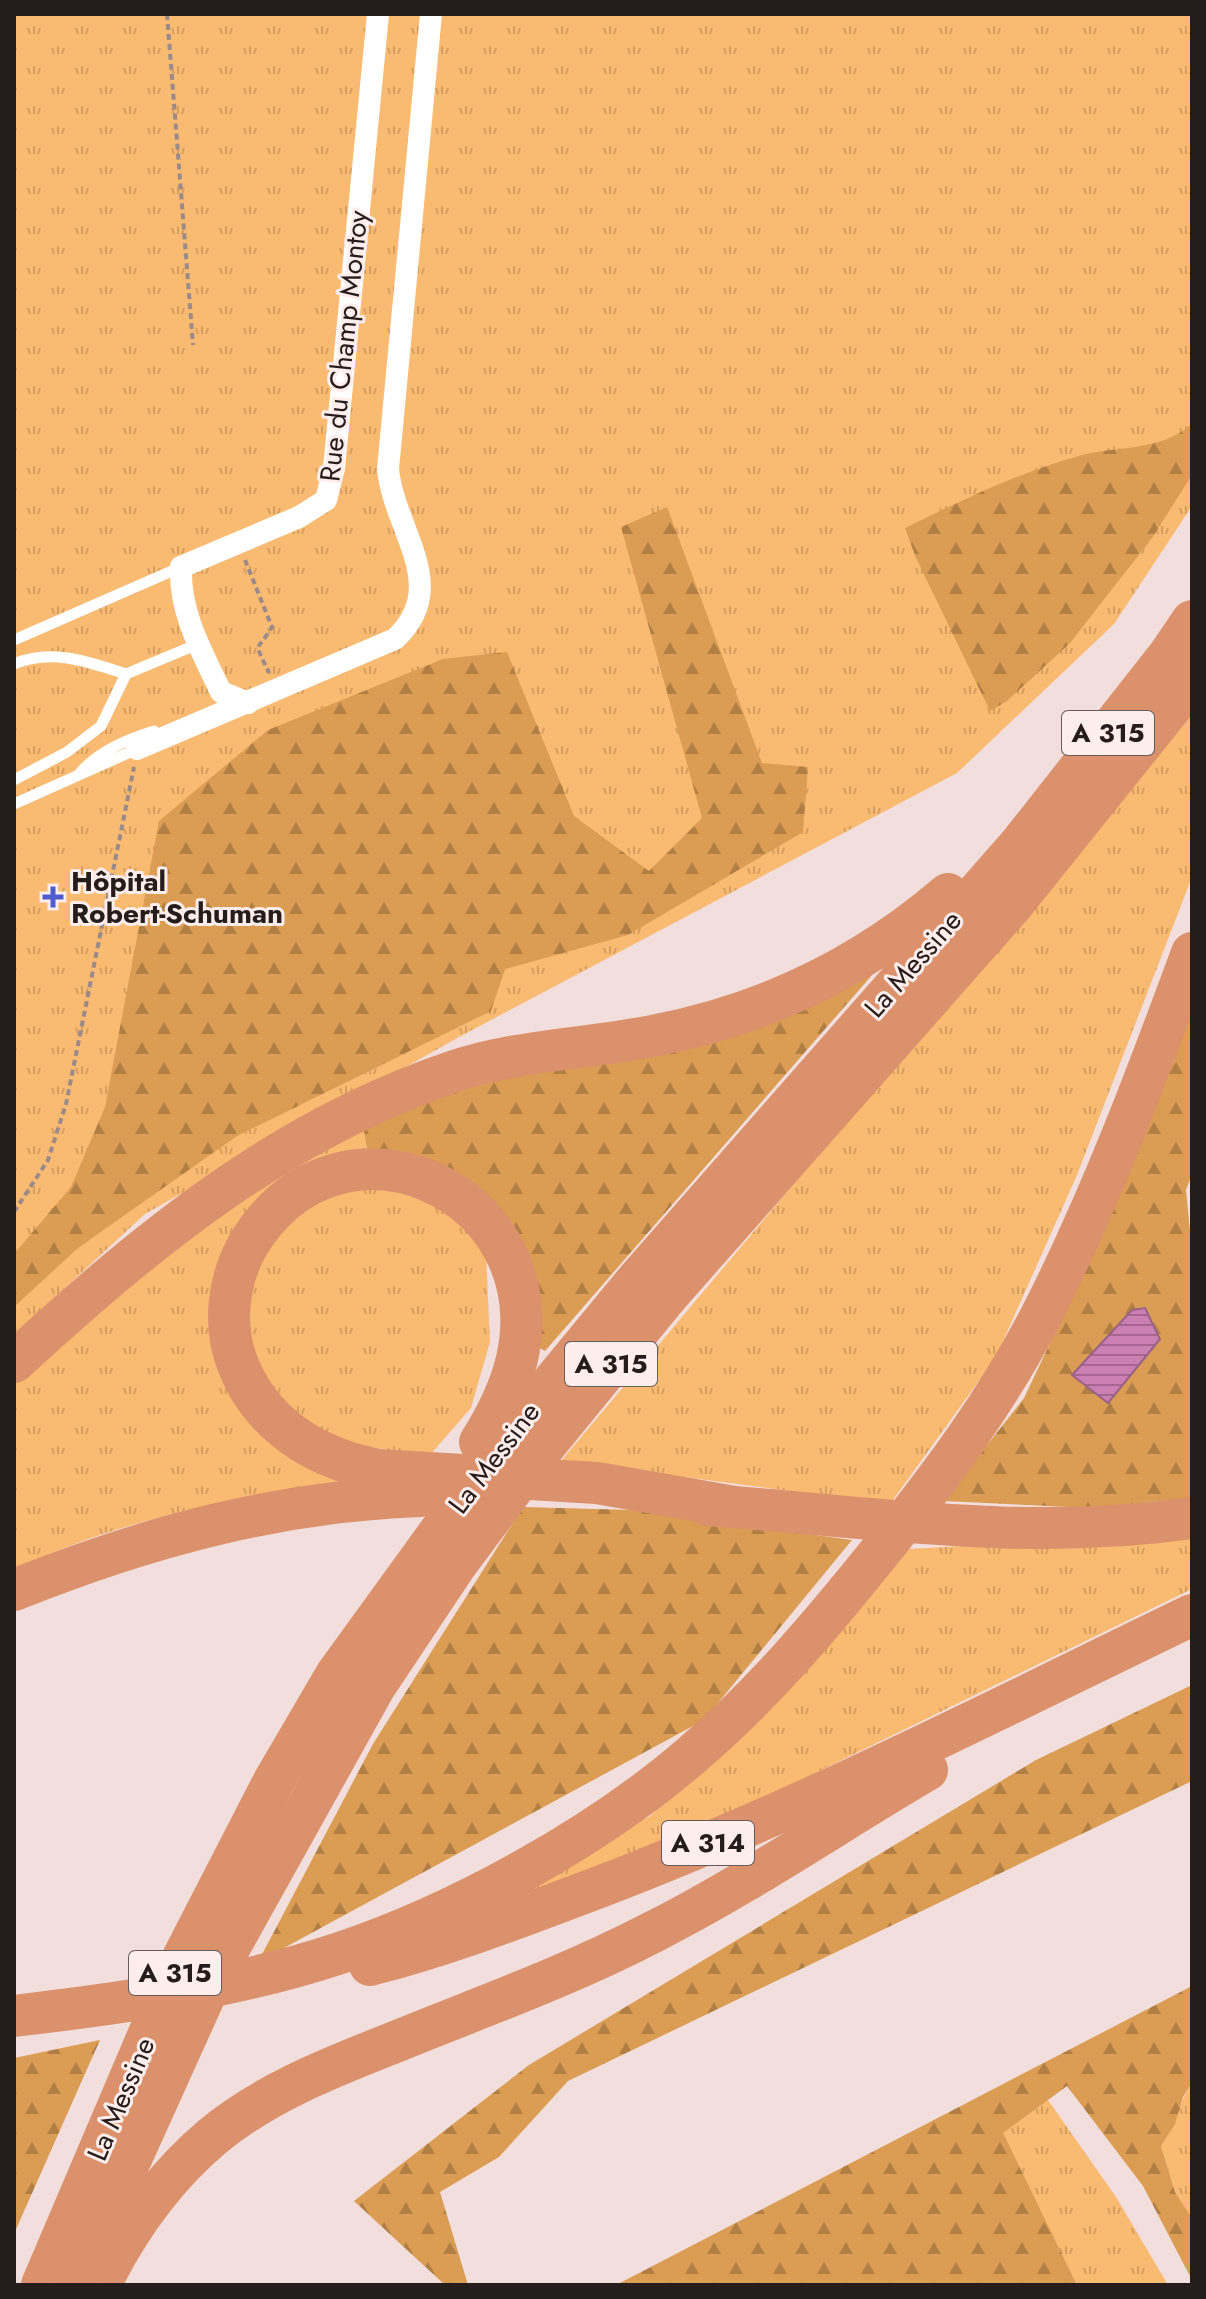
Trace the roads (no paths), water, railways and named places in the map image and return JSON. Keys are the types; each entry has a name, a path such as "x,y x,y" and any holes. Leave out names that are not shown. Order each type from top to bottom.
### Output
{"highway":[{"name":"La Messine","path":"42,2285 174,1975 274,1781 336,1675 515,1428 628,1290 1021,843 1169,655 1192,621"},
{"name":"La Messine","path":"74,2285 213,1977 375,1686 455,1566 542,1449 668,1295 1013,904 1192,681"},
{"path":"14,1362 78,1303 172,1227 257,1166 341,1116 460,1070 524,1056 652,1036 758,1009 845,970 876,950 967,878 1021,843"},
{"path":"303,1974 346,1951 472,1896 567,1844 630,1803 693,1755 805,1642 946,1469 1012,1367 1071,1254 1112,1162 1192,953"},
{"path":"336,1675 488,1428 511,1380 521,1328 515,1276 508,1253 484,1218 446,1187 413,1175 378,1168 326,1177 305,1187 269,1215 244,1252 237,1272 229,1332 242,1376 260,1406 274,1420 366,1484"},
{"path":"14,1590 150,1540 366,1484 469,1494 591,1490 867,1519 1037,1530 1192,1518"},
{"name":"A 314","path":"14,2026 74,2015 179,2008 303,1974 395,1959 484,1930 658,1865 886,1763 1192,1615"},
{"path":"99,2285 122,2242 155,2197 212,2137 255,2107 304,2079 522,1992 651,1933 968,1747 1048,1704 1099,1660"},
{"path":"14,2016 74,2015"}],"street":[{"name":"Rue du Champ Montoy","path":"181,567 299,517 326,500 334,468 378,14"},
{"name":"Rue du Champ Montoy","path":"137,749 395,639 409,625 422,598 423,581 391,495 388,469 431,14"},
{"path":"181,567 180,593 198,644 221,692 248,703"}],"lane":[{"path":"14,640 181,567"},
{"path":"14,664 30,657 73,657 126,674 198,644"},
{"path":"14,780 67,752 101,726 126,674"},
{"path":"77,777 91,760 126,741 153,731 182,730"},
{"path":"14,804 137,749"}],"place":[{"name":"Hôpital Robert-Schuman","path":"53,897"}]}
